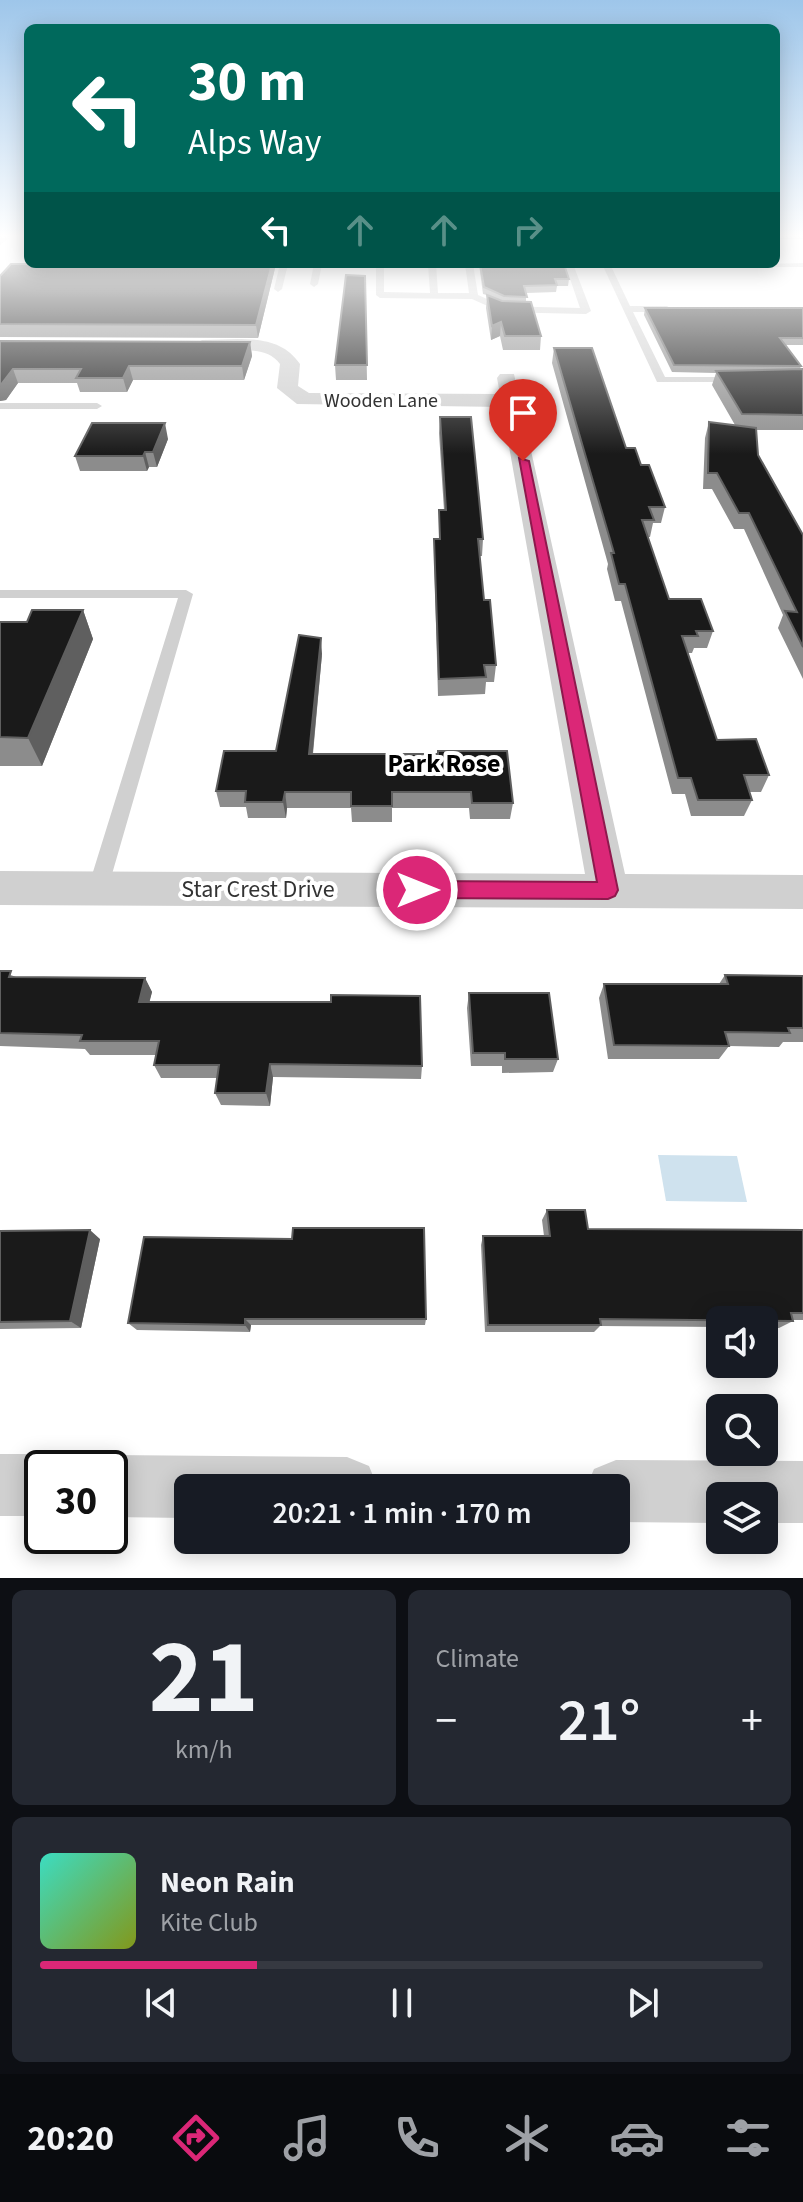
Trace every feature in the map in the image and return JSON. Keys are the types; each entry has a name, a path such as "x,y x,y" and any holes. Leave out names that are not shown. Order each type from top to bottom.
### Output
{"street":[{"name":"Wooden Lane","path":"188,346 261,347 279,352 289,359 287,388 305,399 509,388 608,890"},
{"name":"Star Crest Drive","path":"0,888 803,892"},
{"path":"0,1485 24,1485"},
{"path":"128,1486 174,1487"},
{"path":"630,1491 803,1492"}],"lane":[{"path":"498,308 586,311 585,308"},
{"path":"671,309 627,309 661,380 740,380"},
{"path":"0,406 97,406"},
{"path":"0,594 186,594 98,888"}],"water":[{"path":"658,1155 737,1156 747,1202 666,1201"}],"building":[{"path":"0,308 261,308 256,325 0,324"},
{"path":"342,308 366,308 367,365 335,365"},
{"path":"489,308 533,308 541,336 505,336 501,322 492,326"},
{"path":"645,308 803,308 803,338 780,338 801,366 674,365"},
{"path":"0,341 250,342 242,366 129,366 123,378 76,378 81,369 13,369 0,386"},
{"path":"554,348 592,348 626,448 635,448 641,465 649,465 665,507 649,507 654,520 642,520 669,599 701,599 713,631 696,631 698,636 682,636 717,740 756,739 769,775 744,775 752,800 698,800 691,778 678,778 625,584 619,584 611,553 614,553"},
{"path":"803,369 803,415 742,414 716,371"},
{"path":"440,417 471,417 483,539 478,539 484,600 490,600 496,665 484,665 486,677 439,679 434,539 440,539 439,510 446,510"},
{"path":"709,422 756,428 758,455 803,535 803,647 785,611 797,612 749,513 739,513 717,473 708,473"},
{"path":"92,423 165,423 153,452 145,452 143,456 75,456"},
{"path":"32,610 83,610 28,738 0,737 0,622 27,622"},
{"path":"299,635 321,638 309,754 507,751 513,803 472,803 471,792 392,792 392,806 351,806 351,792 285,792 283,802 245,802 246,791 216,791 224,751 276,751"},
{"path":"0,971 11,971 9,977 145,978 139,1002 331,1002 331,995 420,996 422,1066 270,1064 266,1093 215,1093 219,1065 154,1065 159,1041 80,1041 82,1035 0,1033"},
{"path":"725,975 803,976 803,1028 788,1028 790,1033 725,1032 729,1046 614,1045 604,984 728,984"},
{"path":"469,993 549,993 558,1059 505,1059 505,1053 473,1053"},
{"path":"547,1210 585,1210 588,1229 803,1230 803,1313 791,1313 793,1321 778,1321 778,1306 706,1306 706,1320 600,1319 601,1325 488,1325 483,1236 550,1236"},
{"path":"293,1228 424,1228 426,1319 245,1319 245,1325 128,1323 144,1237 292,1239"},
{"path":"90,1230 70,1321 0,1322 0,1231"}],"district":[{"name":"Park Rose","path":"444,763"}],"route":[{"path":"417,890 608,890 523,461"}]}
